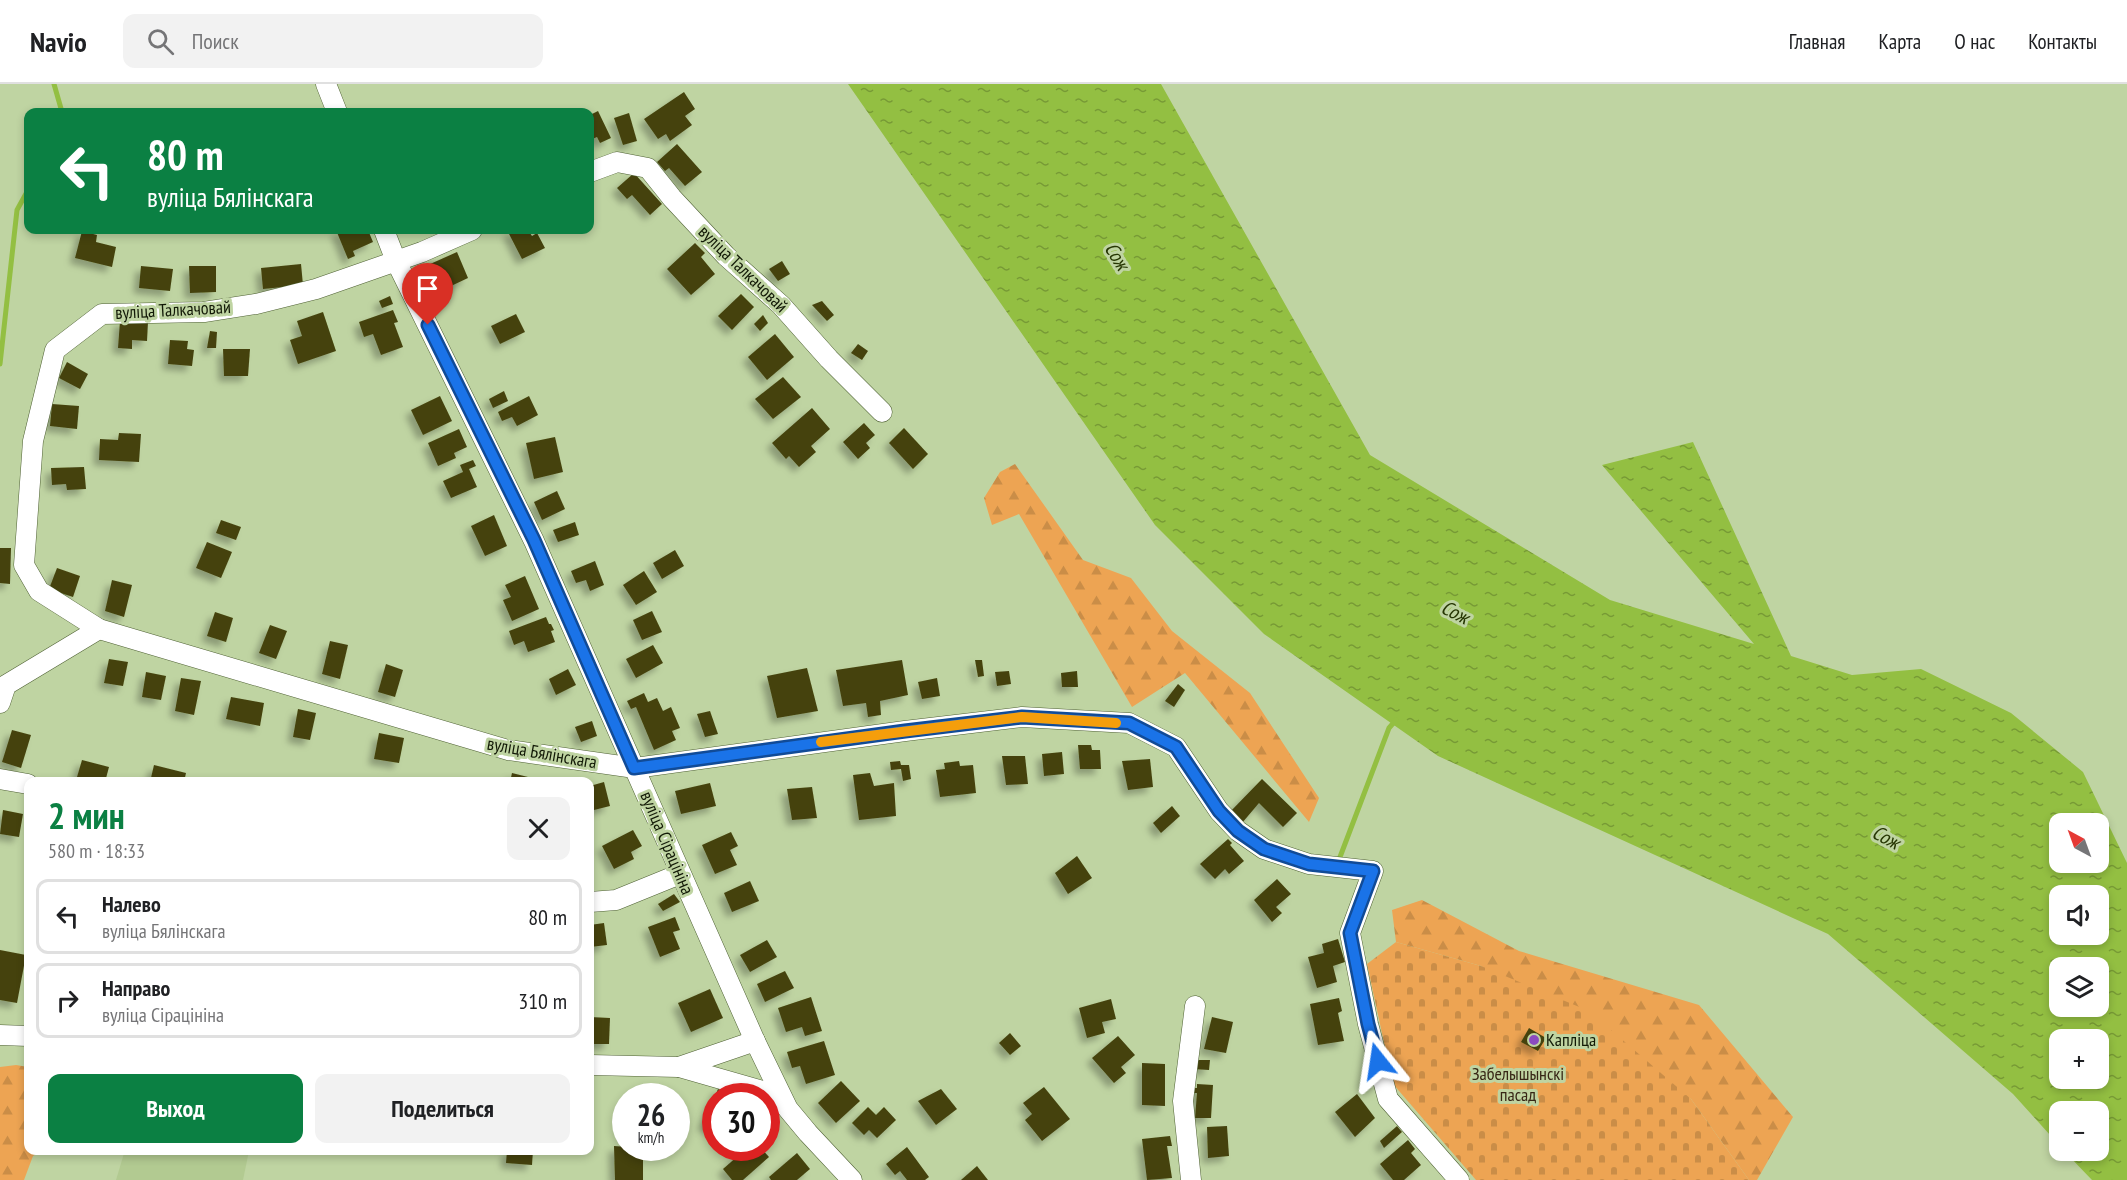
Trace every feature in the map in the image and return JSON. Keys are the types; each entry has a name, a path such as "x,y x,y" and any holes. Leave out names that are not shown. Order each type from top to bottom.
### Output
{"street":[{"path":"326,84 335,108"},
{"name":"вуліца Талкачовай","path":"594,171 617,162 648,168 726,256 781,305 882,412"},
{"name":"вуліца Сірацініна","path":"386,234 396,261 534,540 680,874 788,1109 852,1180"},
{"name":"вуліца Талкачовай","path":"24,565 33,441 55,350 102,314 204,312 255,304 316,289 423,252 463,234"},
{"name":"вуліца Бялінскага","path":"24,565 39,591 99,629 508,750 634,768 1022,717 1129,723 1176,747 1219,811 1238,831 1264,849 1309,864 1373,871 1350,933 1368,1024 1388,1099 1459,1180"},
{"path":"0,704 6,685 99,629"},
{"path":"0,778 24,783"},
{"path":"594,902 616,900 680,874"},
{"path":"1191,1180 1183,1101 1195,1006"},
{"path":"0,1035 24,1036"},
{"path":"679,1067 755,1041"},
{"path":"594,1065 679,1067 766,1092 788,1109"}],"shaded area":[{"path":"124,1155 248,1155 243,1180 116,1180"}],"green space":[{"path":"1015,464 1083,560 1131,578 1172,631 1250,693 1319,798 1309,822 1185,673 1132,707 1019,514 992,525 984,498 1000,472"},
{"path":"1422,900 1519,951 1699,1005 1793,1117 1757,1180 1749,1180 1691,1099 1481,966 1396,942 1392,910"},
{"name":"Забелышынскі пасад","path":"1396,942 1481,966 1589,1011 1691,1099 1749,1180 1476,1180 1393,1084 1367,964"},
{"path":"24,1066 24,1155 35,1155 24,1180 0,1180 0,1067"}],"water":[{"name":"Сож","path":"848,84 1161,84 1370,455 1610,600 1754,644 1602,465 1693,442 1791,656 1852,675 1921,669 2011,713 2083,772 2103,813 2049,813 2049,873 2109,873 2109,826 2127,863 2127,1180 2092,1180 2074,1161 2109,1161 2109,1101 2049,1101 2049,1134 2013,1094 1828,934 1438,756 1264,634 1155,525"}],"building":[{"path":"684,92 695,109 685,116 692,125 670,141 666,134 658,139 644,119"},
{"path":"598,111 611,138 600,143 597,137 594,138 594,113"},
{"path":"629,113 637,141 623,145 614,118"},
{"path":"677,144 702,172 685,186 669,168 665,171 657,162"},
{"path":"634,173 662,204 650,215 632,195 627,199 617,188"},
{"path":"81,234 97,235 96,242 116,247 112,267 75,258"},
{"path":"338,234 370,234 373,242 353,251 355,256 348,259"},
{"path":"509,234 531,234 532,236 538,234 545,248 522,259"},
{"path":"695,243 705,253 701,257 715,274 691,295 667,269"},
{"path":"457,252 468,278 451,286 448,280 428,288 419,269"},
{"path":"782,261 790,274 778,281 769,269"},
{"path":"301,264 303,285 263,289 261,268"},
{"path":"141,266 173,269 170,291 139,288"},
{"path":"189,266 216,266 216,292 190,293"},
{"path":"741,294 754,307 732,330 718,316"},
{"path":"390,296 393,304 382,308 379,301"},
{"path":"822,301 834,315 827,321 812,305"},
{"path":"393,310 398,322 394,323 403,347 381,355 373,334 364,337 359,322"},
{"path":"323,312 336,351 298,364 290,340 302,336 297,321"},
{"path":"516,314 525,332 500,344 491,326"},
{"path":"763,315 768,323 760,331 754,324"},
{"path":"120,321 148,322 147,341 132,340 132,349 118,348"},
{"path":"210,331 217,332 216,348 207,348"},
{"path":"775,334 794,357 767,380 748,357"},
{"path":"170,340 188,341 187,349 194,350 192,366 168,364"},
{"path":"858,344 868,351 862,360 851,353"},
{"path":"223,349 250,349 248,376 224,376"},
{"path":"67,362 88,374 80,389 59,378"},
{"path":"783,377 801,397 773,419 755,399"},
{"path":"504,391 508,401 493,408 489,399"},
{"path":"440,396 452,421 423,435 411,410"},
{"path":"529,396 538,415 517,426 512,417 502,421 498,412"},
{"path":"52,404 79,406 77,429 50,426"},
{"path":"812,408 830,429 811,446 816,452 799,467 789,456 786,459 772,443"},
{"path":"864,423 875,435 866,443 870,448 858,459 843,442"},
{"path":"904,428 928,454 913,469 889,443"},
{"path":"459,429 467,447 454,453 456,458 438,466 428,443"},
{"path":"119,433 141,434 139,462 99,460 100,439 118,440"},
{"path":"555,437 563,472 534,479 526,443"},
{"path":"473,460 476,466 469,469 477,487 451,498 443,481 463,472 460,465"},
{"path":"84,467 86,489 67,490 66,484 52,485 51,468"},
{"path":"557,491 565,509 542,520 534,502"},
{"path":"494,515 507,546 485,556 471,526"},
{"path":"221,520 241,527 236,540 216,533"},
{"path":"575,522 579,535 558,542 553,530"},
{"path":"207,542 232,552 221,578 196,568"},
{"path":"0,548 11,548 10,584 0,583"},
{"path":"675,550 684,566 662,579 653,563"},
{"path":"595,561 604,585 590,591 586,580 576,583 571,571"},
{"path":"57,568 80,576 73,597 49,589"},
{"path":"644,571 657,592 636,605 623,585"},
{"path":"525,576 539,609 512,621 503,600 511,597 505,585"},
{"path":"112,580 132,585 124,617 105,611"},
{"path":"652,611 662,632 642,640 633,620"},
{"path":"215,612 233,618 226,642 207,636"},
{"path":"546,617 554,630 551,631 555,642 528,652 524,641 514,645 509,631"},
{"path":"270,625 287,631 276,659 259,653"},
{"path":"330,641 348,645 340,679 322,674"},
{"path":"653,645 663,663 636,678 626,659"},
{"path":"109,659 128,662 123,686 104,683"},
{"path":"902,660 908,695 880,701 881,715 868,717 866,703 843,706 836,670"},
{"path":"975,660 982,660 984,676 978,677"},
{"path":"386,664 403,670 395,697 378,692"},
{"path":"807,668 818,711 777,718 767,676"},
{"path":"568,669 576,685 556,695 549,679"},
{"path":"1009,671 1011,684 997,686 995,672"},
{"path":"1077,671 1078,687 1062,687 1061,673"},
{"path":"146,672 166,676 161,700 142,697"},
{"path":"181,678 201,681 194,715 175,711"},
{"path":"937,678 940,696 922,699 918,682"},
{"path":"1178,684 1185,690 1174,707 1165,701"},
{"path":"644,693 648,702 657,698 663,711 671,707 680,728 672,731 676,740 654,750 636,707 631,709 627,701"},
{"path":"231,697 264,703 260,726 226,719"},
{"path":"298,709 316,713 310,740 293,737"},
{"path":"710,711 718,734 705,737 697,714"},
{"path":"592,721 597,736 581,742 575,727"},
{"path":"12,730 31,735 21,768 2,762"},
{"path":"379,733 404,738 399,763 374,759"},
{"path":"1078,745 1091,745 1092,750 1100,750 1101,769 1080,769"},
{"path":"1062,752 1064,774 1044,776 1042,754"},
{"path":"1002,756 1025,756 1028,784 1006,785"},
{"path":"1150,759 1153,787 1128,790 1122,761"},
{"path":"82,760 109,767 106,777 77,777"},
{"path":"900,761 901,765 909,765 911,779 903,781 901,769 891,770 890,762"},
{"path":"959,761 960,766 973,765 976,793 940,797 936,770 945,769 944,763"},
{"path":"154,765 186,773 185,777 151,777"},
{"path":"512,773 528,777 511,777"},
{"path":"870,773 874,786 894,783 896,816 859,820 853,775"},
{"path":"1262,779 1297,813 1283,827 1259,803 1242,823 1229,813"},
{"path":"604,782 610,806 594,810 594,785"},
{"path":"710,783 716,806 681,814 675,791"},
{"path":"812,787 817,818 792,820 787,789"},
{"path":"1172,806 1180,816 1161,833 1153,823"},
{"path":"3,810 23,814 19,837 0,834"},
{"path":"633,830 642,846 631,852 634,859 614,869 602,846"},
{"path":"731,832 738,846 730,850 737,865 715,874 702,845"},
{"path":"1228,839 1232,843 1230,845 1244,861 1229,874 1225,869 1215,879 1200,864"},
{"path":"1077,856 1092,878 1068,894 1055,873"},
{"path":"1277,879 1291,894 1276,907 1282,913 1272,922 1254,900"},
{"path":"750,881 759,901 732,912 724,893"},
{"path":"674,894 680,902 663,911 658,904"},
{"path":"675,917 680,930 673,932 680,949 660,957 648,927"},
{"path":"604,923 607,945 594,947 594,924"},
{"path":"1338,939 1345,962 1333,966 1337,982 1317,988 1308,957 1324,953 1322,944"},
{"path":"767,940 777,957 750,972 740,955"},
{"path":"0,950 24,955 17,1003 0,1000"},
{"path":"785,971 794,988 765,1002 757,984"},
{"path":"710,989 723,1018 691,1032 678,1003"},
{"path":"811,997 822,1031 805,1036 802,1027 786,1032 778,1008"},
{"path":"1339,998 1342,1011 1338,1013 1344,1041 1318,1045 1310,1004"},
{"path":"1111,999 1116,1019 1102,1022 1105,1033 1087,1038 1079,1008"},
{"path":"594,1017 610,1018 609,1044 594,1044"},
{"path":"1212,1017 1233,1022 1226,1053 1204,1049"},
{"name":"Капліца","path":"1529,1028 1546,1038 1538,1051 1521,1042"},
{"path":"1010,1033 1021,1046 1010,1055 999,1043"},
{"path":"1118,1036 1135,1055 1121,1067 1126,1073 1114,1083 1092,1058"},
{"path":"824,1041 835,1075 806,1084 800,1066 792,1068 787,1052"},
{"path":"1193,1060 1210,1060 1209,1070 1193,1069"},
{"path":"1142,1063 1165,1064 1165,1106 1142,1105"},
{"path":"841,1081 860,1101 836,1123 818,1103"},
{"path":"1197,1084 1213,1085 1211,1118 1195,1118 1197,1093 1193,1093"},
{"path":"1044,1087 1070,1119 1042,1141 1025,1120 1032,1114 1023,1103"},
{"path":"941,1089 957,1109 936,1125 918,1101"},
{"path":"1357,1094 1375,1118 1355,1137 1335,1112"},
{"path":"868,1107 876,1115 884,1107 896,1120 877,1138 869,1130 864,1135 852,1123"},
{"path":"1227,1126 1229,1156 1208,1158 1207,1127"},
{"path":"1397,1126 1402,1132 1384,1148 1380,1141"},
{"path":"1170,1136 1172,1146 1167,1146 1172,1178 1147,1180 1142,1139"},
{"path":"1408,1140 1415,1149 1411,1153 1421,1165 1404,1180 1393,1180 1380,1164"},
{"path":"907,1147 929,1177 925,1180 907,1180 900,1171 895,1175 886,1164"},
{"path":"797,1153 810,1169 797,1180 771,1180 769,1177"},
{"path":"507,1155 533,1155 532,1165 506,1163"},
{"path":"614,1161 643,1161 643,1180 615,1180"},
{"path":"732,1161 764,1161 743,1180 732,1180 723,1169"},
{"path":"977,1166 988,1180 961,1180"}],"waterway":[{"path":"54,84 61,108"},
{"path":"0,364 17,210 24,197"},
{"path":"1340,857 1389,728 1396,720"}],"slow traffic":[{"path":"821,742 1022,717 1116,723"}],"place":[{"name":"Капліца","path":"1534,1040"}],"route":[{"path":"428,325 534,540 634,768 1022,717 1129,723 1176,747 1219,811 1238,831 1264,849 1309,864 1373,871 1350,933 1368,1024 1378,1061"}]}
